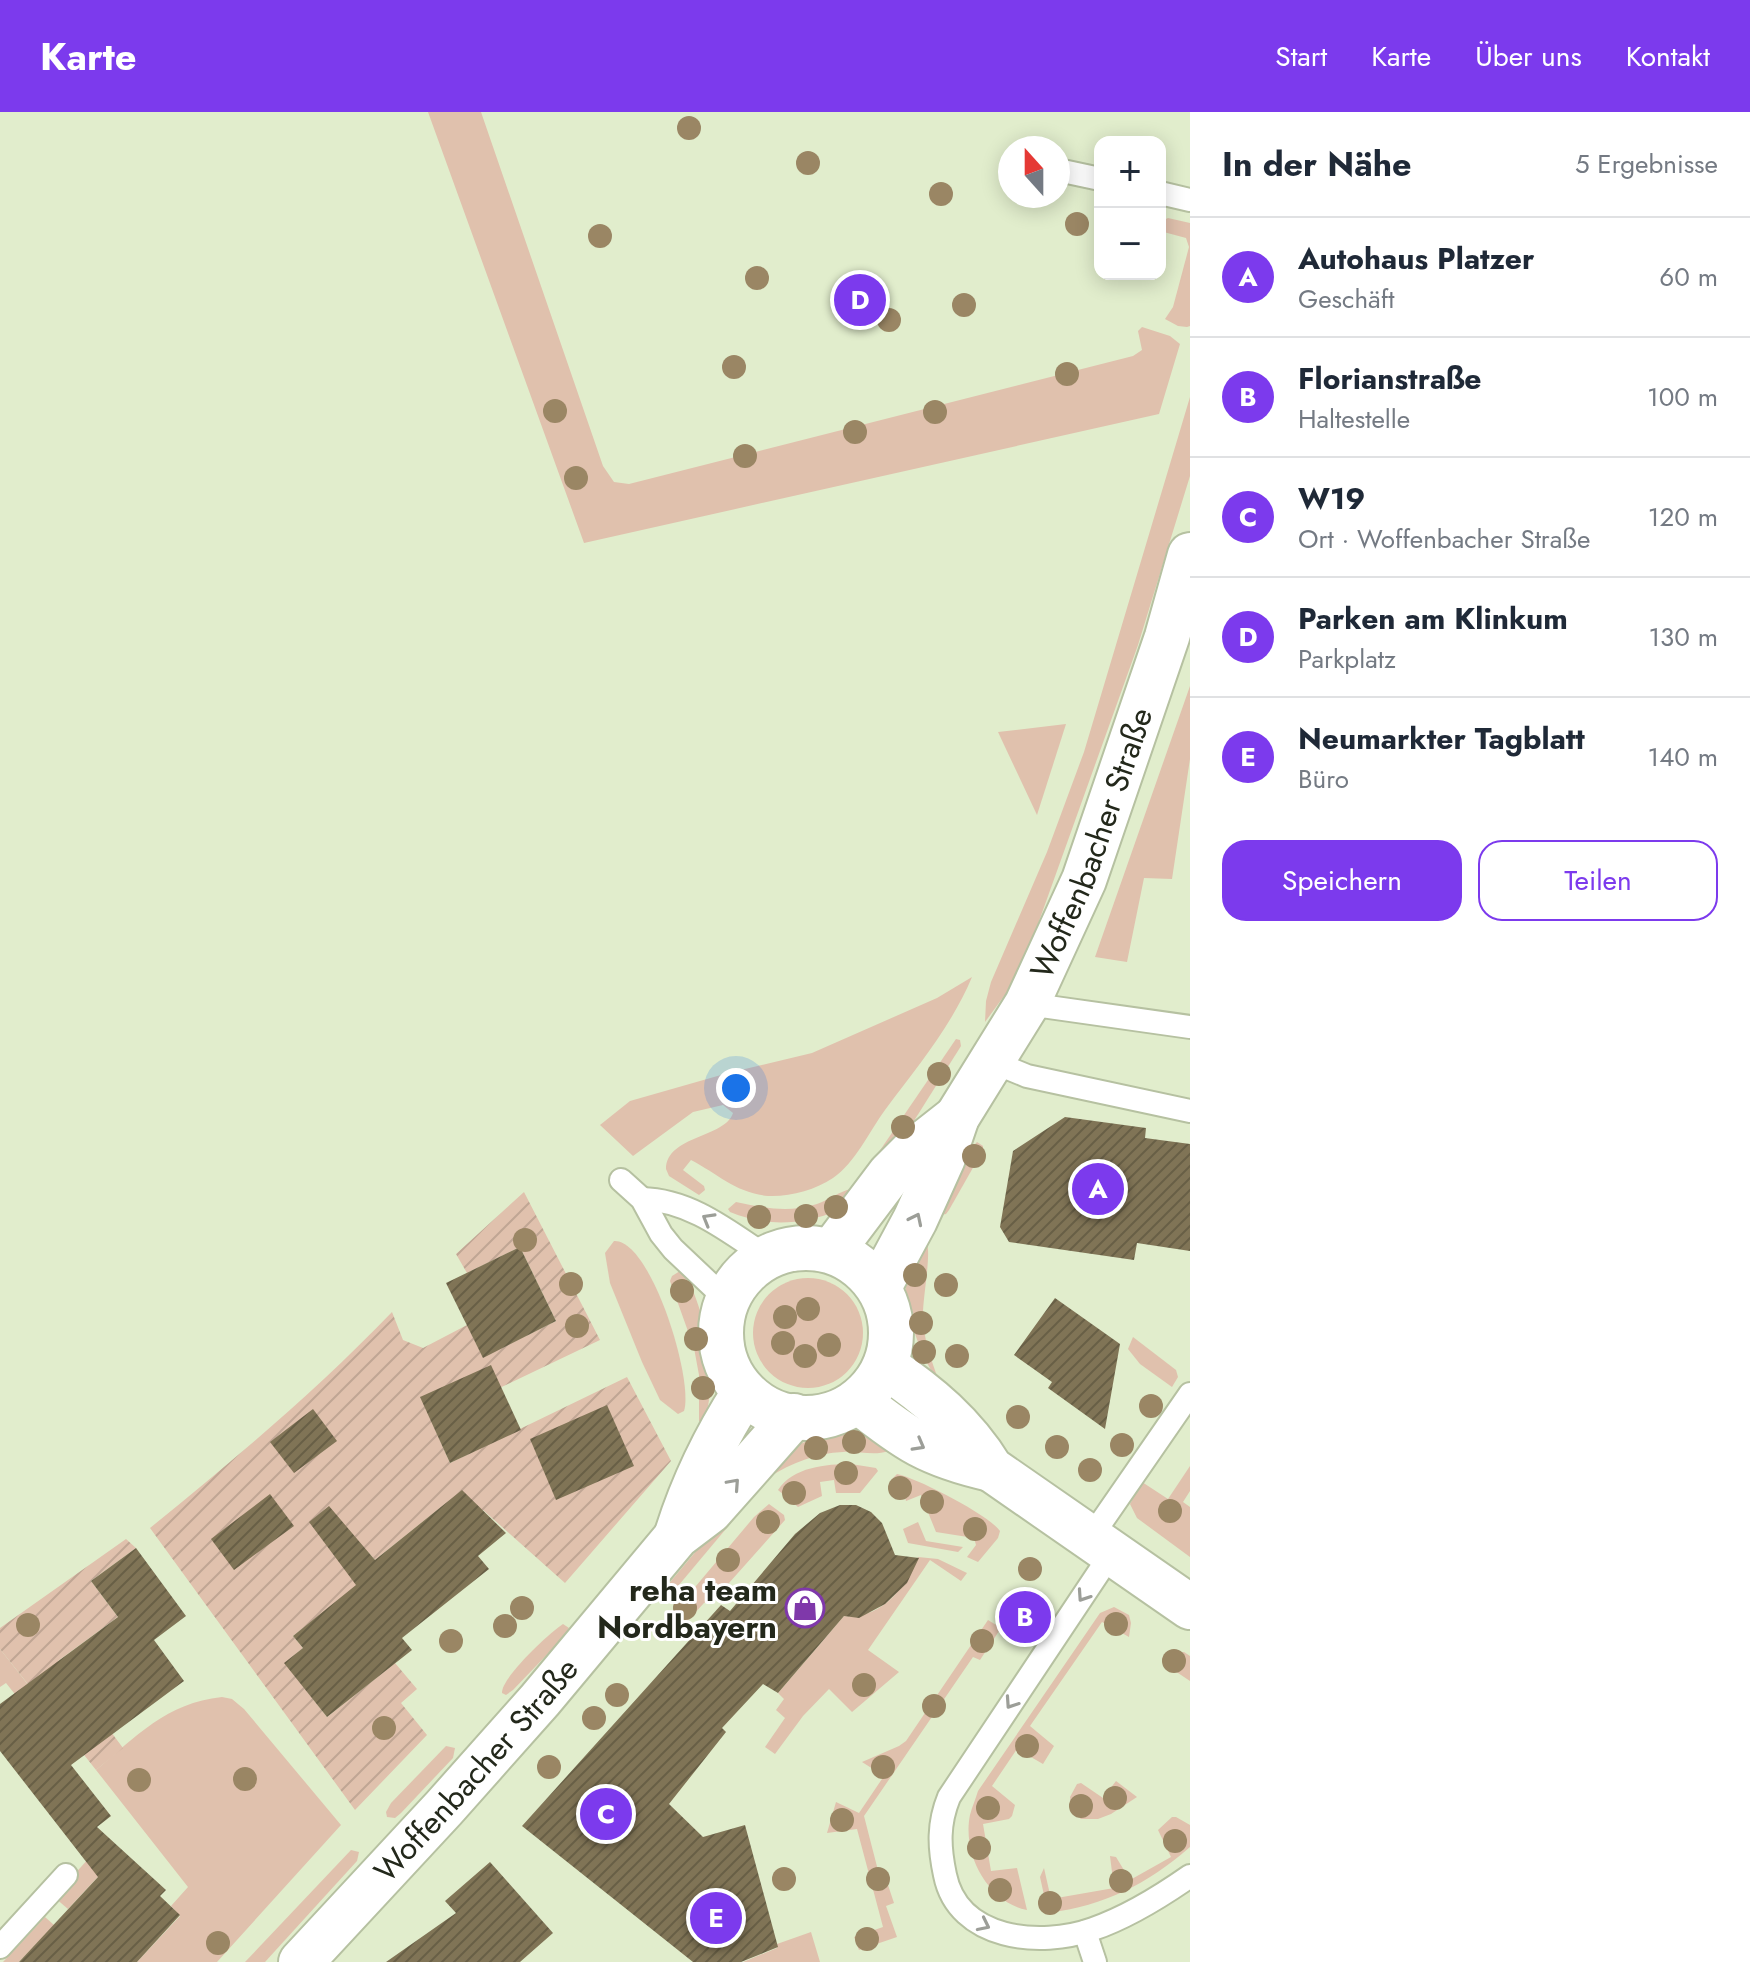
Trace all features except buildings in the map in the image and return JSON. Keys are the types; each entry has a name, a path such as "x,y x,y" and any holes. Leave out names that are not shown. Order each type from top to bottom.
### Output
{"street":[{"name":"Woffenbacher Straße","path":"879,1287 915,1220 943,1158 957,1117 1027,1004 1084,880 1178,640 1188,569"},
{"name":"Woffenbacher Straße","path":"832,1251 890,1174 957,1117"},
{"path":"804,1247 832,1251 867,1274 879,1287 887,1303 892,1329 891,1345 879,1379 858,1401 835,1413 810,1418 794,1416 761,1404 744,1393 729,1367 722,1345 721,1329 727,1300 743,1275 767,1257 785,1249 804,1247"},
{"path":"885,1366 947,1412 991,1469"},
{"name":"Woffenbacher Straße","path":"677,1536 709,1452 744,1393"},
{"path":"858,1401 897,1432 927,1450 991,1469 1190,1607"},
{"name":"Woffenbacher Straße","path":"301,1962 482,1765 596,1635 677,1536 710,1511 794,1416"}],"lane":[{"path":"1070,173 1094,178"},
{"path":"1166,194 1190,200"},
{"path":"1027,1004 1190,1027"},
{"path":"993,1062 1027,1076 1190,1111"},
{"path":"621,1180 642,1199 661,1234 727,1300"},
{"path":"642,1199 674,1203 701,1214 767,1257"},
{"path":"1190,1394 949,1797 939,1829 940,1853 947,1884 964,1914 980,1925 1005,1934 1035,1937 1085,1932 1160,1897 1190,1876"},
{"path":"0,1947 66,1875"},
{"path":"1085,1932 1095,1962"}],"shaded area":[{"path":"428,112 481,112 603,466 614,482 629,484 1133,356 1142,350 1138,331 1142,327 1170,336 1180,344 1159,414 584,543"},
{"path":"1166,219 1190,223 1190,326 1187,327 1165,319 1173,307 1189,247 1186,238 1166,233"},
{"path":"1190,397 1190,476 1138,645 1024,963 1015,981 985,1022 991,982 1047,852 1084,752"},
{"path":"1190,686 1190,759 1172,879 1144,878 1127,962 1095,957"},
{"path":"1066,724 1037,815 998,732"},
{"path":"972,977 944,1030 855,1156 833,1178 810,1189 785,1195 757,1194 737,1187 691,1160 683,1170 704,1186 705,1190 699,1195 669,1176 666,1169 676,1149 728,1121 733,1113 723,1105 693,1112 633,1156 600,1125 630,1101 812,1053 937,998"},
{"path":"956,1039 960,1040 961,1046 912,1124 885,1159 870,1165"},
{"path":"977,1142 983,1150 949,1210 941,1215 937,1206"},
{"path":"851,1189 837,1211 810,1219 770,1222 743,1217 728,1209 736,1202 776,1209 806,1207"},
{"path":"524,1192 600,1340 470,1402 421,1397 450,1463 627,1377 671,1461 565,1583 483,1510 458,1531 440,1508 375,1560 368,1552 357,1586 293,1636 303,1648 285,1663 327,1717 395,1663 417,1689 401,1703 427,1735 355,1810 150,1528 274,1424 392,1312 403,1340 423,1348 467,1325 483,1357 556,1321 520,1247 467,1273 456,1254"},
{"path":"614,1241 628,1246 642,1262 667,1314 676,1343 685,1395 684,1411 678,1414 660,1400 610,1283 605,1253"},
{"path":"927,1244 923,1323 939,1382 918,1342 906,1290 910,1263"},
{"path":"680,1271 697,1300 708,1345 710,1390 708,1409 702,1423 699,1421 699,1375 694,1348 670,1281"},
{"path":"808,1278 829,1282 847,1294 859,1312 863,1333 859,1354 847,1372 829,1384 808,1388 787,1384 769,1372 757,1354 753,1333 757,1312 769,1294 787,1282"},
{"path":"1133,1337 1176,1370 1178,1377 1172,1387 1140,1364 1128,1349"},
{"path":"846,1434 878,1437 889,1451 823,1454 795,1463 769,1477 783,1451 805,1442"},
{"path":"851,1464 876,1468 878,1471 860,1493 836,1493 834,1480 820,1482 822,1496 798,1507 778,1490 784,1482 801,1472 821,1466"},
{"path":"1190,1466 1190,1491 1183,1502 1190,1507 1190,1557 1137,1518 1130,1504 1142,1482 1168,1499"},
{"path":"897,1474 952,1498 1000,1531 998,1538 978,1562 967,1557 976,1545 974,1538 936,1532 921,1495 906,1501 904,1494 890,1486"},
{"path":"751,1495 751,1499 668,1598 661,1597 661,1593 738,1501"},
{"path":"769,1504 784,1515 785,1520 721,1592 704,1603 669,1641 660,1639 658,1633 664,1624 754,1517"},
{"path":"918,1522 926,1541 963,1547 958,1552 908,1543 903,1529"},
{"path":"126,1539 136,1548 91,1581 118,1617 58,1661 123,1748 96,1770 0,1649 0,1628"},
{"path":"918,1557 938,1559 967,1573 961,1581 930,1560 868,1650 899,1672 852,1712 829,1689 803,1716 775,1754 765,1747 785,1718 776,1710 784,1699 778,1693 844,1616 869,1613 890,1600 906,1580"},
{"path":"1114,1607 1129,1615 1129,1637 1102,1622 1030,1726 1054,1746 1043,1764 1017,1749 992,1786 1015,1805 1009,1819 983,1824 991,1871 1017,1868 1027,1910 1000,1897 980,1874 970,1845 971,1812 978,1791 1100,1613"},
{"path":"988,1620 1001,1628 980,1660 973,1657 864,1816 882,1886 888,1885 894,1903 886,1906 897,1937 859,1950 854,1937 883,1927 857,1829 827,1833 836,1802 859,1813 884,1776 862,1762 906,1741"},
{"path":"563,1624 569,1628 561,1640 513,1690 506,1695 502,1693 517,1667"},
{"path":"0,1649 74,1743 61,1752 6,1683 0,1687"},
{"path":"1184,1652 1190,1656 1190,1681 1163,1663 1162,1658 1168,1654"},
{"path":"232,1699 244,1709 341,1825 217,1962 137,1962 180,1916 171,1906 188,1887 96,1770 168,1714 202,1700"},
{"path":"446,1746 455,1748 453,1758 401,1813 395,1818 387,1817 391,1803"},
{"path":"1116,1781 1137,1797 1098,1819 1081,1819 1072,1811 1070,1797 1077,1784 1081,1783 1103,1798"},
{"path":"1172,1817 1190,1825 1190,1847 1174,1860 1141,1882 1107,1899 1048,1913 1040,1877 1044,1868 1051,1899 1114,1888 1110,1856 1116,1857 1130,1880 1171,1857 1158,1830"},
{"path":"107,1838 122,1851 68,1909 54,1897"},
{"path":"351,1850 359,1852 357,1861 265,1962 245,1962"},
{"path":"45,1917 54,1925 19,1962 3,1962"},
{"path":"811,1932 820,1962 743,1962 777,1948 777,1944"}],"place":[{"name":"Parken am Klinkum","path":"860,300"},
{"name":"Autohaus Platzer","path":"1098,1189"},
{"name":"reha team Nordbayern","path":"805,1608"},
{"name":"Florianstraße","path":"1025,1617"},
{"name":"W19","path":"606,1814"},
{"name":"Neumarkter Tagblatt","path":"716,1918"}]}
